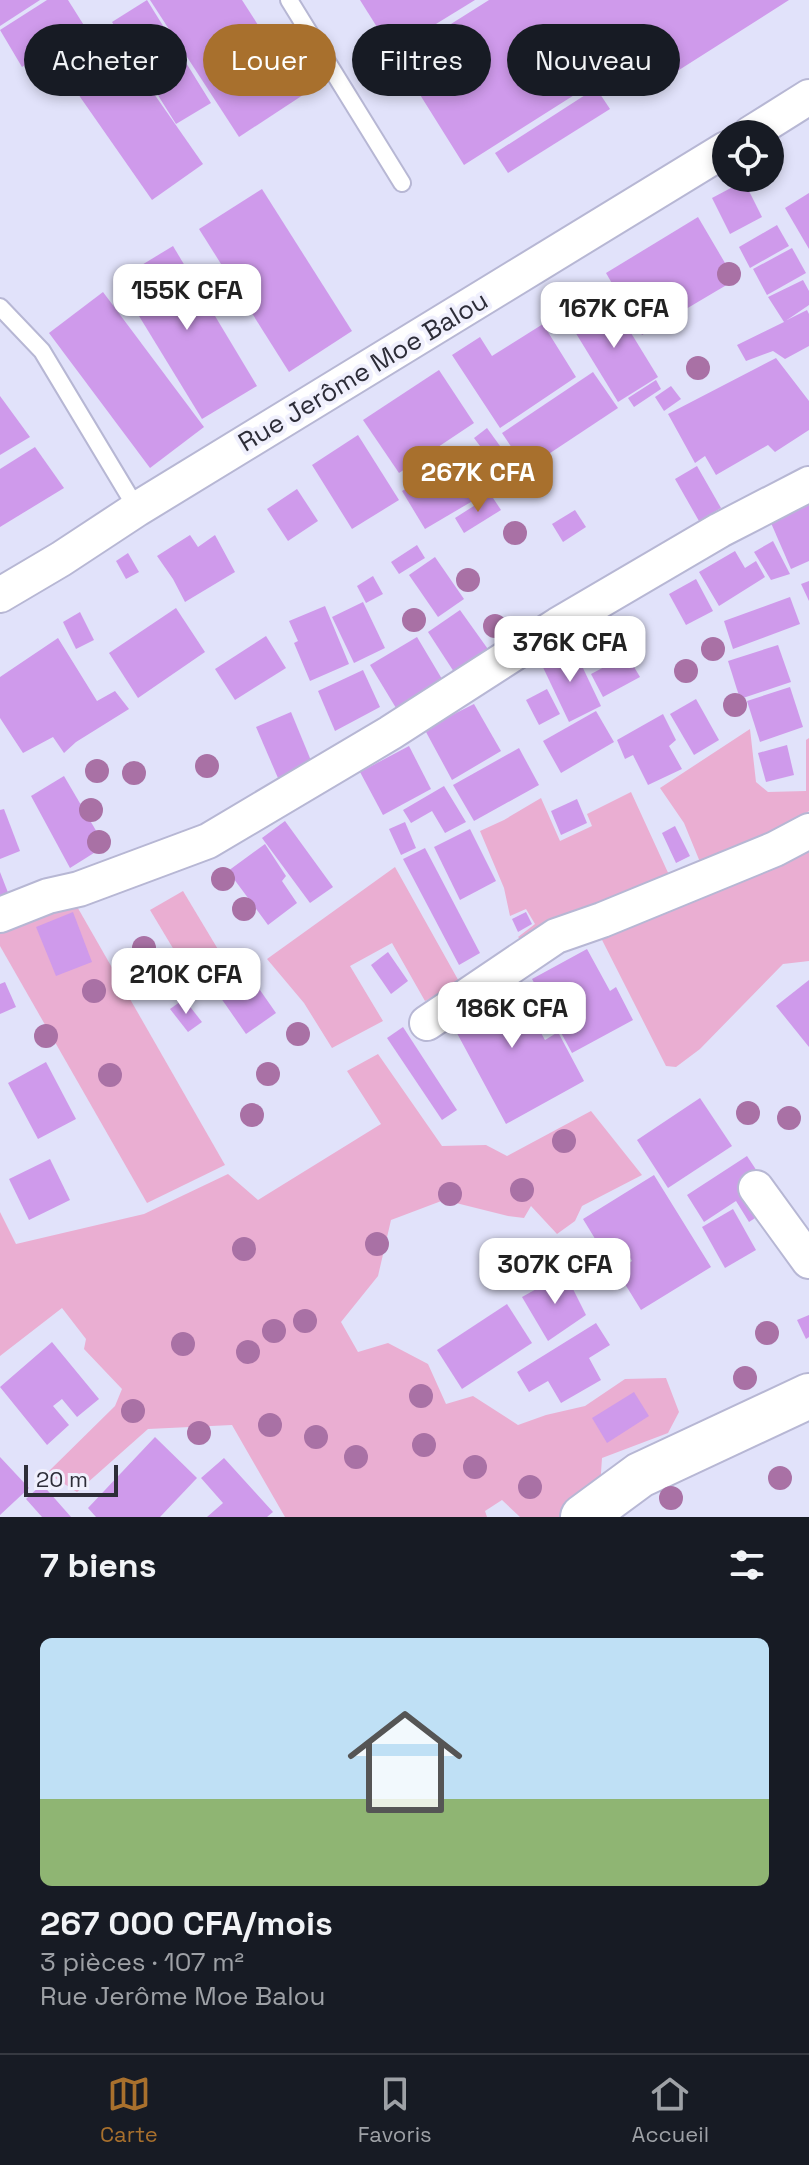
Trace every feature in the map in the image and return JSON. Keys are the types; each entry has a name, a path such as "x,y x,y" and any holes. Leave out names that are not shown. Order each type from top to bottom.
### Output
{"street":[{"path":"772,120 809,97"},
{"name":"Rue Jerôme Moe Balou","path":"0,595 712,158"},
{"path":"0,915 208,841 390,733 558,625 720,530 809,484"},
{"path":"427,1023 556,936 775,849 809,831"},
{"path":"756,1188 809,1261"},
{"path":"583,1517 640,1475 809,1396"}],"lane":[{"path":"289,0 402,183"},
{"path":"0,307 42,351 137,509"}],"shaded area":[{"path":"750,729 756,782 768,792 806,791 806,740 809,738 809,811 764,841 809,840 809,961 783,964 700,1049 676,1067 666,1066 600,936 525,944 518,937 535,924 526,909 510,916 504,888 480,831 541,798 560,841 592,826 587,814 631,792 670,877 700,862 684,823 660,788"},
{"path":"395,867 461,985 425,1001 392,943 350,966 383,1021 332,1048 304,1003 267,959"},
{"path":"183,891 219,951 186,970 150,910"},
{"path":"71,896 225,1165 147,1203 0,946 0,929"},
{"path":"378,1054 442,1146 486,1145 507,1156 591,1111 642,1175 582,1206 575,1221 557,1234 531,1206 524,1218 444,1200 391,1220 378,1276 341,1322 358,1352 388,1343 428,1364 446,1404 473,1396 518,1425 585,1406 625,1379 666,1378 679,1412 668,1433 602,1458 600,1487 561,1517 520,1517 502,1500 485,1511 487,1517 285,1517 232,1425 148,1429 77,1492 47,1473 115,1406 122,1389 84,1349 86,1339 62,1308 0,1356 0,1212 16,1244 144,1214 228,1174 258,1200 381,1124 347,1071"}],"building":[{"path":"0,0 40,0 0,26"},
{"path":"47,0 68,0 83,24 24,24 22,67 0,30"},
{"path":"147,0 162,24 113,24"},
{"path":"150,0 242,0 257,24 203,24 203,82 187,57 187,24 166,24"},
{"path":"360,0 475,0 436,24 375,24"},
{"path":"489,0 789,0 680,69 680,24 507,24 507,96 573,96 464,165 421,96 491,96 491,24 451,24"},
{"path":"187,64 203,90 203,96 207,96 211,103 176,124 158,96 187,96"},
{"path":"79,96 156,96 203,164 152,200"},
{"path":"212,96 301,96 239,137"},
{"path":"584,96 601,96 610,109 508,173 495,153"},
{"path":"262,189 352,331 289,372 199,229"},
{"path":"723,192 750,192 762,217 730,234 712,198"},
{"path":"809,193 809,249 785,208"},
{"path":"698,217 735,280 642,335 606,273"},
{"path":"777,225 789,246 750,268 739,247"},
{"path":"173,246 257,386 202,419 117,280"},
{"path":"792,248 806,273 767,295 753,269"},
{"path":"803,280 809,291 809,305 787,320 807,310 809,346 785,359 773,351 746,361 737,345 784,322 768,297"},
{"path":"103,292 204,427 150,468 49,333"},
{"path":"609,297 658,377 618,402 569,322"},
{"path":"543,324 576,377 500,428 452,355 480,337 492,356"},
{"path":"776,358 809,401 809,430 775,452 768,445 716,475 705,456 695,463 668,414"},
{"path":"439,370 474,423 399,473 363,420"},
{"path":"593,372 618,408 526,469 502,433"},
{"path":"656,380 661,389 634,407 628,398"},
{"path":"671,386 681,399 664,411 655,397"},
{"path":"0,396 30,437 0,455"},
{"path":"487,428 511,461 498,470 474,438"},
{"path":"358,435 399,500 352,529 312,465"},
{"path":"35,447 64,488 0,527 0,469"},
{"path":"471,450 493,489 425,529 402,491"},
{"path":"697,466 721,508 699,521 675,479"},
{"path":"297,489 318,521 288,541 267,509"},
{"path":"491,495 501,510 464,533 455,518"},
{"path":"809,505 809,561 791,569 771,523"},
{"path":"575,510 586,527 563,542 552,524"},
{"path":"190,535 198,547 215,535 235,572 185,602 157,556"},
{"path":"773,541 790,574 771,580 754,552"},
{"path":"417,545 425,558 399,574 391,562"},
{"path":"735,551 745,568 756,561 765,577 719,606 699,572"},
{"path":"128,553 139,572 126,579 116,561"},
{"path":"435,557 464,599 438,617 409,575"},
{"path":"373,576 383,594 366,603 357,586"},
{"path":"696,579 713,611 686,625 669,594"},
{"path":"809,581 809,601 801,584"},
{"path":"790,597 800,624 733,649 724,621"},
{"path":"363,602 385,648 354,663 332,617"},
{"path":"325,606 349,664 310,681 294,643 298,641 289,621"},
{"path":"176,608 205,652 138,698 109,653"},
{"path":"460,610 490,652 456,675 428,632"},
{"path":"80,612 94,640 76,649 63,622"},
{"path":"266,636 286,668 235,700 215,669"},
{"path":"417,637 442,679 396,708 370,665"},
{"path":"58,638 97,701 115,691 129,709 64,753 53,737 23,753 0,718 0,677"},
{"path":"597,641 605,658 588,666 580,649"},
{"path":"572,645 601,706 569,722 540,661"},
{"path":"778,645 791,682 740,699 728,661"},
{"path":"627,655 640,677 603,697 591,674"},
{"path":"363,670 380,707 335,731 318,691"},
{"path":"790,687 803,727 760,742 747,701"},
{"path":"547,689 560,714 539,725 526,700"},
{"path":"696,699 719,740 694,755 670,714"},
{"path":"474,704 501,751 452,780 426,732"},
{"path":"596,711 614,742 561,773 543,741"},
{"path":"291,712 312,763 278,778 256,727"},
{"path":"663,714 676,740 669,746 682,769 648,785 633,755 625,759 617,740"},
{"path":"787,745 794,775 766,782 758,753"},
{"path":"409,746 431,789 383,815 360,772"},
{"path":"519,748 539,785 474,821 453,785"},
{"path":"64,776 105,846 70,868 31,796"},
{"path":"444,786 466,822 445,833 432,811 411,823 403,810"},
{"path":"577,799 587,823 561,835 551,811"},
{"path":"4,809 20,851 0,859 0,810"},
{"path":"285,821 333,887 310,903 262,838"},
{"path":"405,822 416,848 401,855 389,829"},
{"path":"675,826 690,856 676,863 662,833"},
{"path":"470,829 496,881 460,900 434,847"},
{"path":"265,844 286,876 282,881 297,903 268,925 228,871"},
{"path":"425,848 480,953 459,965 403,859"},
{"path":"0,872 14,908 0,913"},
{"path":"73,912 92,962 56,976 36,927"},
{"path":"526,912 532,924 518,932 512,919"},
{"path":"587,949 610,991 616,987 633,1020 572,1053 532,979"},
{"path":"388,952 408,981 391,994 371,965"},
{"path":"237,957 276,1013 246,1034 207,978"},
{"path":"509,975 545,1040 558,1032 584,1081 506,1124 445,1011"},
{"path":"809,980 809,1047 776,1006"},
{"path":"5,982 16,1007 0,1014 0,984"},
{"path":"184,999 202,1022 188,1032 170,1009"},
{"path":"403,1027 457,1110 442,1120 387,1038"},
{"path":"46,1062 76,1119 38,1139 8,1083"},
{"path":"700,1098 732,1146 668,1188 637,1140"},
{"path":"747,1156 778,1203 749,1222 736,1201 704,1222 687,1195"},
{"path":"50,1159 70,1200 29,1220 9,1179"},
{"path":"654,1175 711,1267 641,1310 617,1271 632,1261 628,1254 611,1265 583,1219"},
{"path":"733,1209 756,1250 725,1268 702,1227"},
{"path":"565,1273 586,1315 548,1341 522,1297"},
{"path":"507,1304 532,1343 462,1389 437,1350"},
{"path":"809,1315 809,1337 806,1339 797,1320"},
{"path":"596,1323 610,1345 589,1358 601,1380 561,1403 548,1381 529,1392 517,1372"},
{"path":"52,1342 99,1399 77,1417 62,1399 53,1406 69,1425 47,1445 0,1387"},
{"path":"634,1392 649,1416 607,1443 592,1418"},
{"path":"155,1437 197,1478 160,1517 96,1517 88,1508"},
{"path":"0,1457 29,1488 0,1515"},
{"path":"224,1458 273,1512 267,1517 207,1517 223,1503 201,1478"},
{"path":"42,1484 71,1517 42,1517 26,1499"}]}
